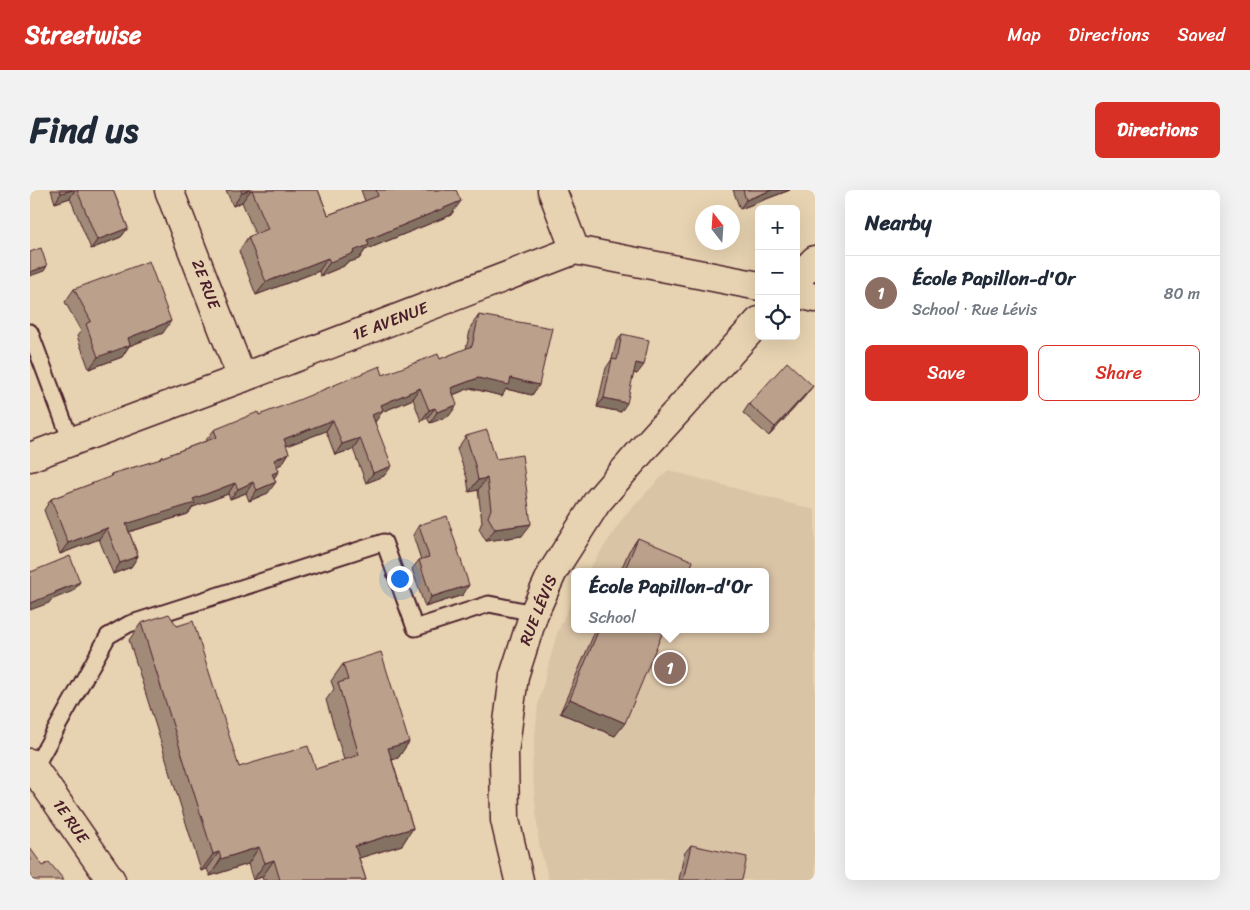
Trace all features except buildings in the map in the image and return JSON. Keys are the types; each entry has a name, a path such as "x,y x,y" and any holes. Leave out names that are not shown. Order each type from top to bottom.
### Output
{"street":[{"name":"2E RUE","path":"169,190 242,378"},
{"path":"552,190 575,250 755,285"},
{"name":"1E AVENUE","path":"30,457 575,250"},
{"path":"800,276 815,260"},
{"path":"800,294 815,298"},
{"name":"RUE LÉVIS","path":"519,880 505,820 504,753 514,676 534,613 553,571 596,502 755,325"},
{"name":"1E RUE","path":"32,766 111,880"}],"lane":[{"path":"30,332 71,442"},
{"path":"32,766 108,636 130,624 384,542 415,628 488,604 534,613"}],"shaded area":[{"path":"668,470 815,510 815,880 549,880 539,845 532,768 538,704 557,633 571,603 571,633 769,633 769,568 590,568 625,515"}],"place":[{"name":"École Papillon-d'Or","path":"670,668"}]}
